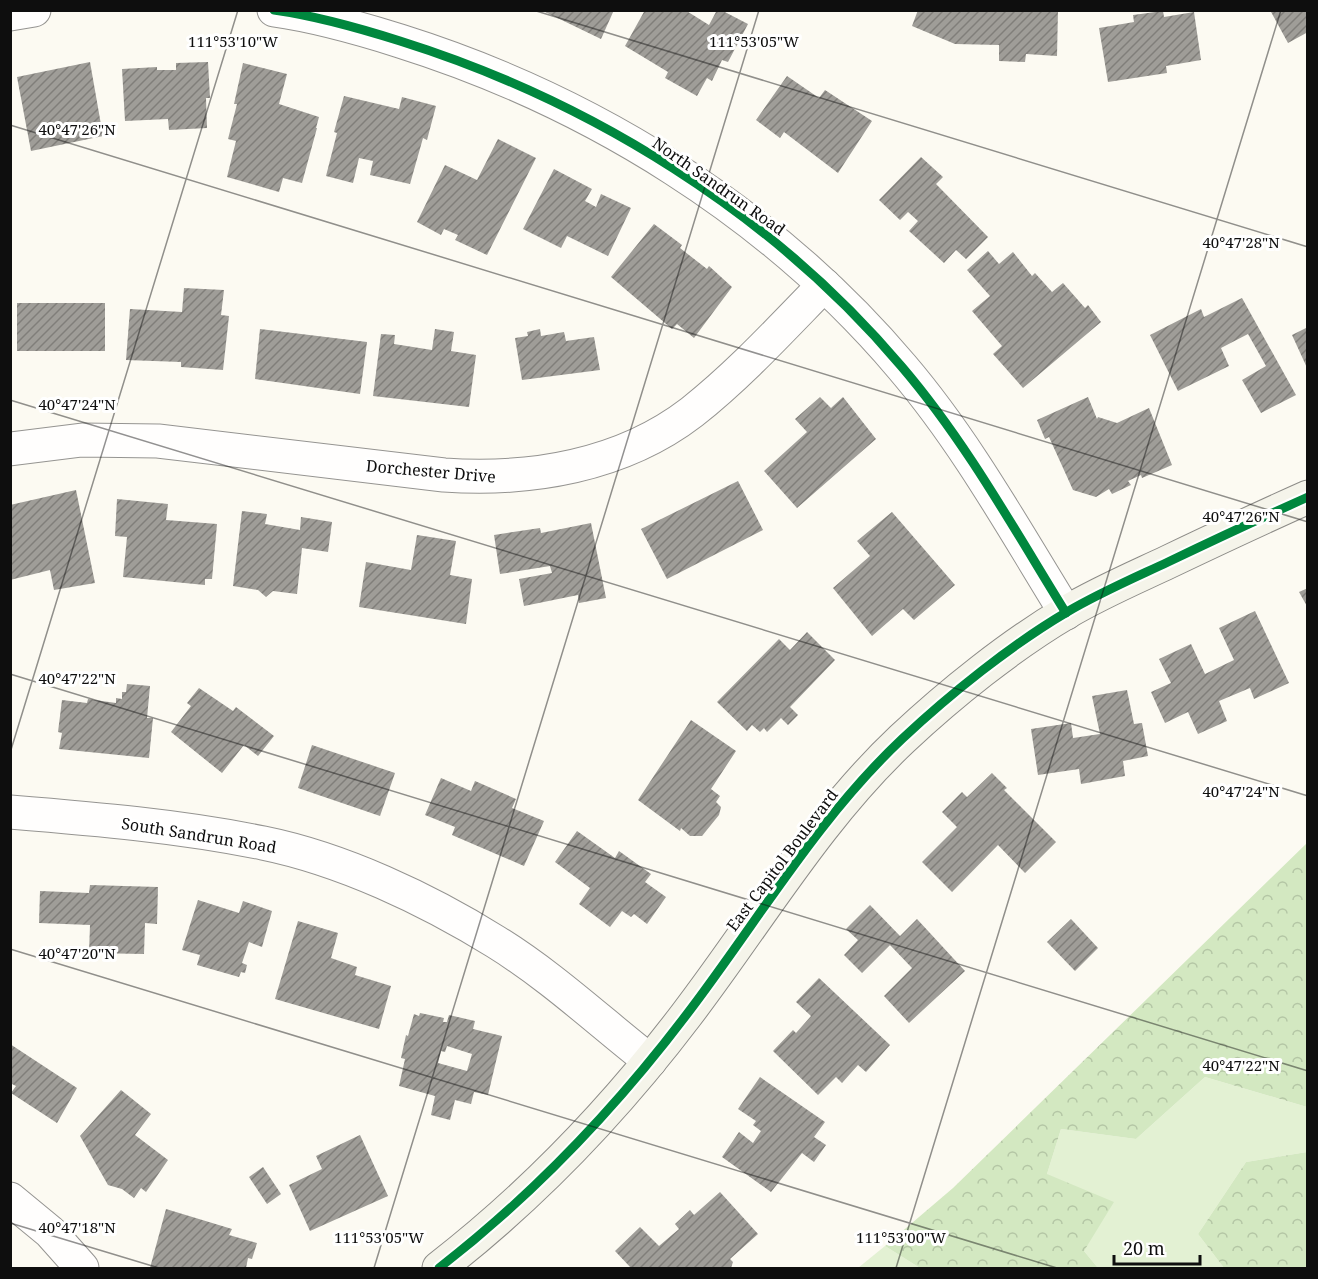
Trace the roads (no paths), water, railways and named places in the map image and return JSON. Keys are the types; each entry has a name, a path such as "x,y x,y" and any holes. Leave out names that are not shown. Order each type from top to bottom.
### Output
{"street":[{"path":"10,14 34,10"},
{"name":"North Sandrun Road","path":"274,10 362,29 429,50 557,103 619,136 673,169 776,243 824,285 872,333 938,411 970,458 1066,613"},
{"name":"Dorchester Drive","path":"10,449 82,440 158,441 444,475 500,477 578,466 636,444 690,413 743,369 824,285"},
{"name":"East Capitol Boulevard","path":"439,1269 504,1215 560,1162 603,1116 689,1012 814,836 853,790 901,740 954,693 1008,652 1066,613 1121,584 1308,497"},
{"name":"South Sandrun Road","path":"10,812 140,824 264,843 354,871 448,914 497,943 544,974 650,1061"},
{"path":"10,1199 50,1232 82,1269"}]}
